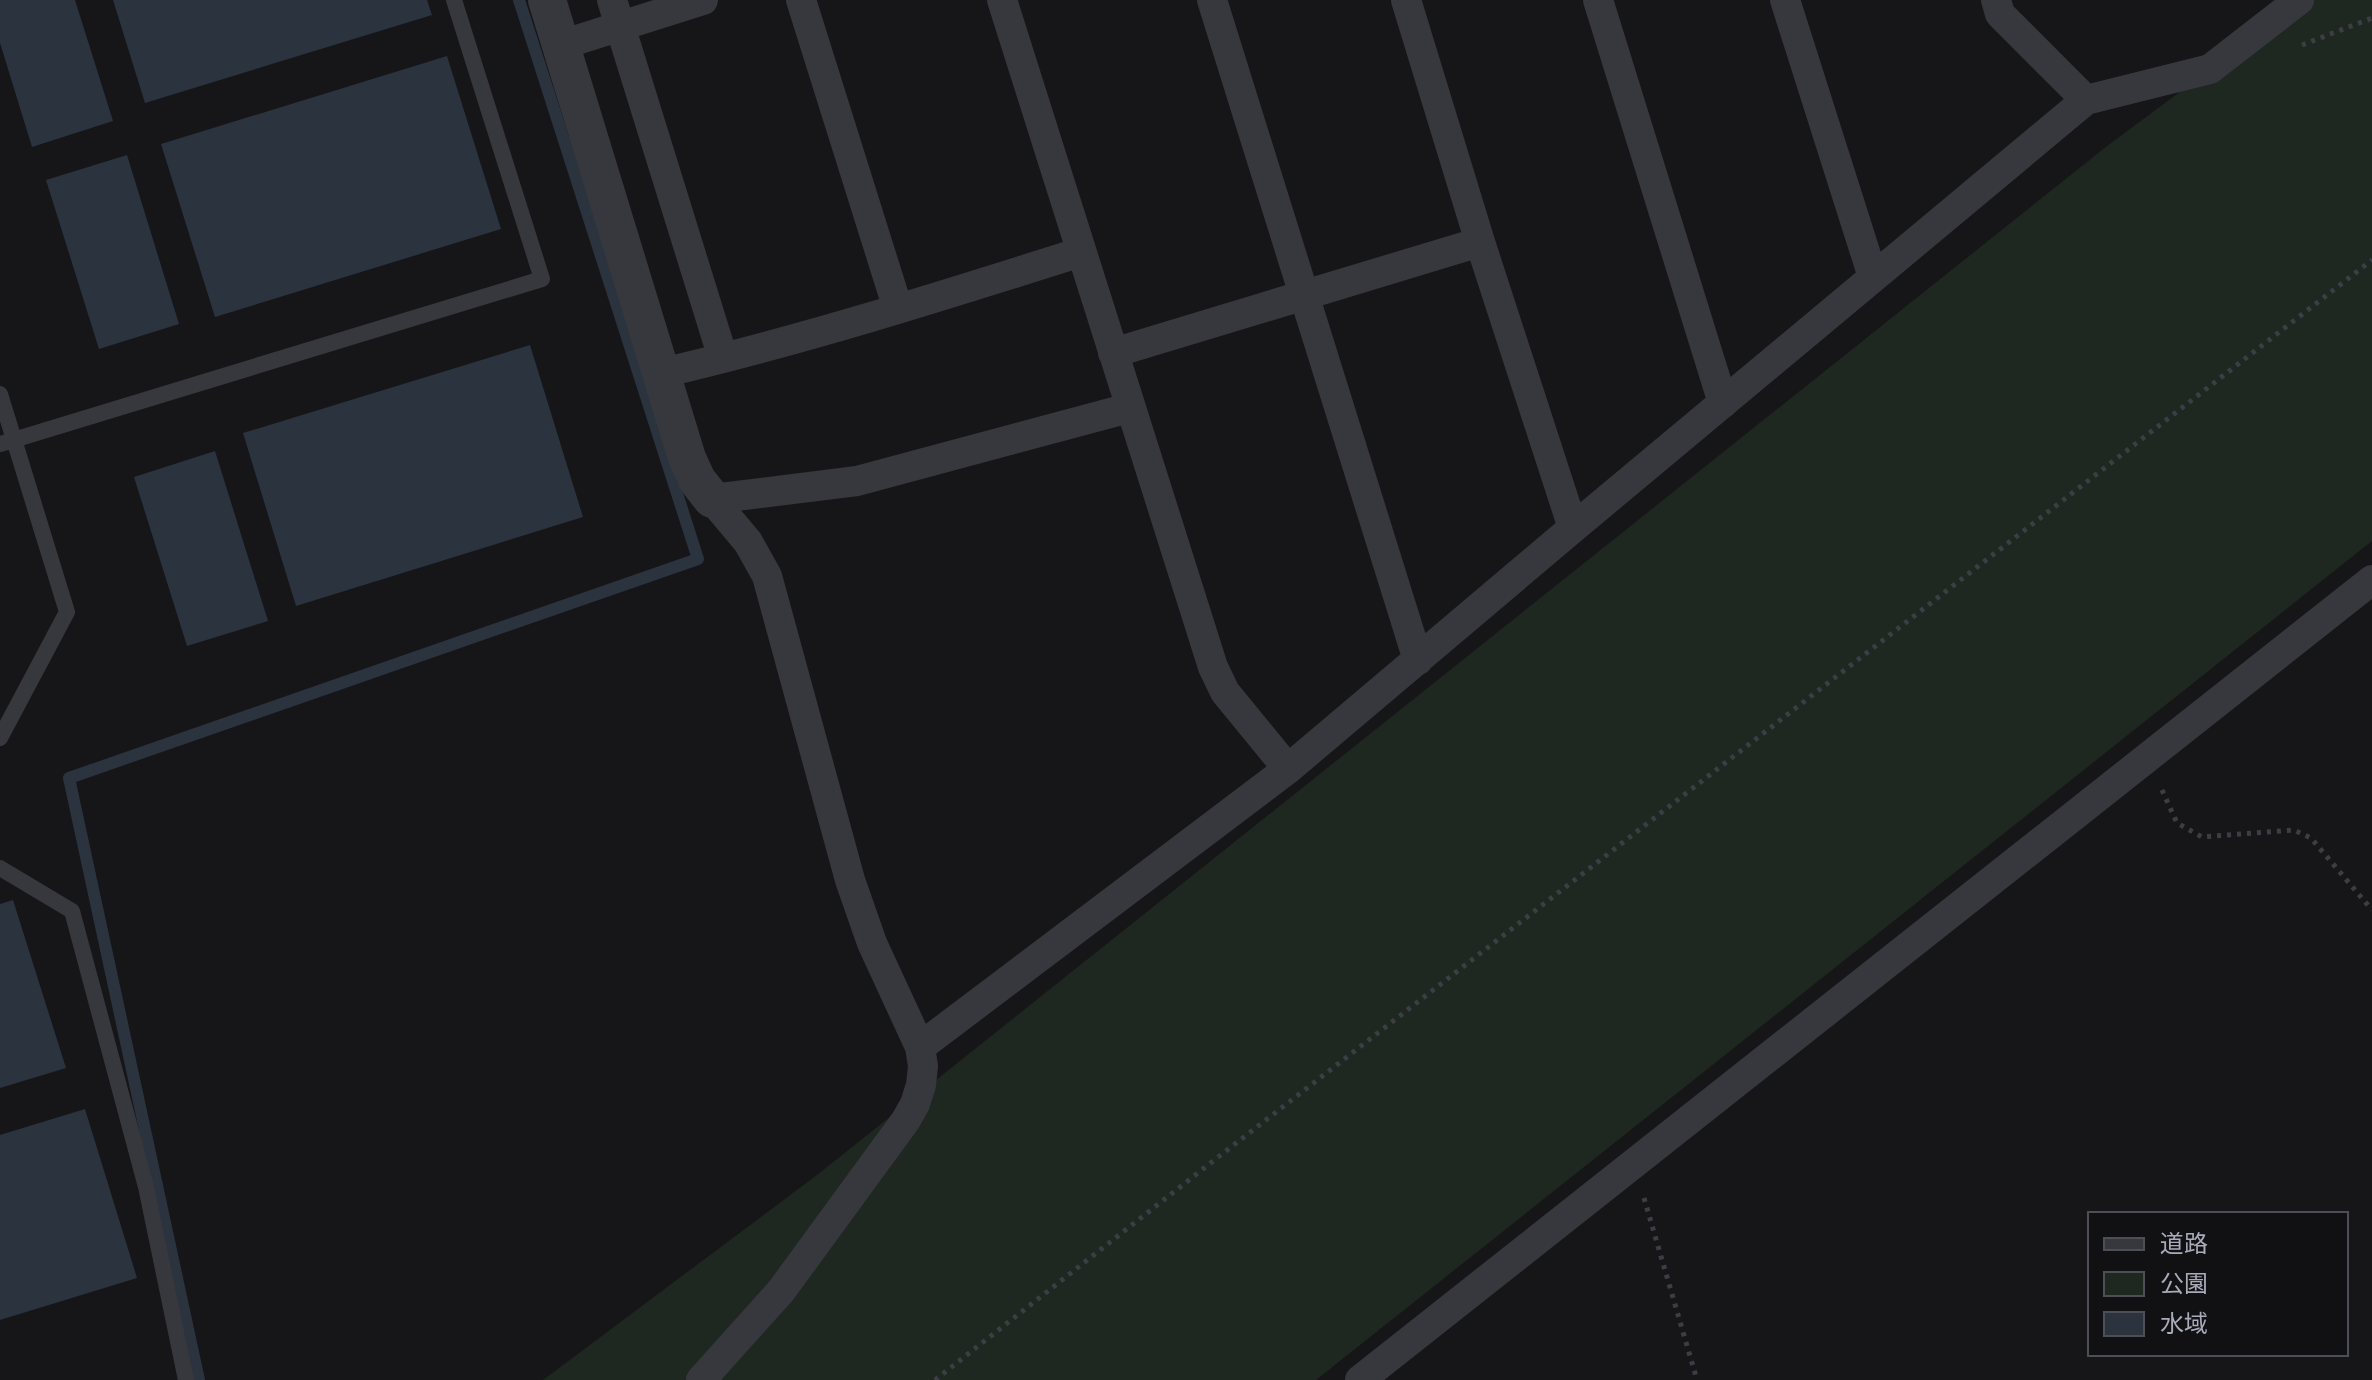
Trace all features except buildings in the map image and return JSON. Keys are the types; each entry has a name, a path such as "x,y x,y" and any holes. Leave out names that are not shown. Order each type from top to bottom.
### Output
{"street":[{"path":"547,0 690,465 697,480 748,542 767,576 850,880 886,975 920,1047 923,1066 921,1085 906,1120 781,1291 701,1380"},
{"path":"561,45 616,13 703,0"},
{"path":"801,0 898,309"},
{"path":"1002,0 1218,681 1288,769"},
{"path":"1212,0 1418,660"},
{"path":"1406,0 1480,242 1573,528"},
{"path":"1598,0 1723,403"},
{"path":"1785,0 1873,277"},
{"path":"1996,0 2000,14 2086,100"},
{"path":"920,1047 1288,769 2086,100 2210,69 2299,0"},
{"path":"616,13 723,358"},
{"path":"1113,353 1480,242"},
{"path":"662,373 898,309 1081,252"},
{"path":"712,499 857,481 1129,408"},
{"path":"1360,1380 2372,580"}],"lane":[{"path":"7,442 542,279 454,0"},
{"path":"0,394 7,442 67,612 0,738"},
{"path":"0,868 72,911 146,1187 186,1380"}],"path":[{"path":"935,1380 2372,260"},
{"path":"2154,751 2164,796 2177,823 2202,837 2294,830 2311,838 2372,910"},
{"path":"1634,1162 1697,1380"}],"green space":[{"path":"2304,0 2372,0 2372,541 1316,1380 543,1380 817,1175 2107,146"}],"water":[{"path":"0,0 75,0 113,121 32,147 0,43"},
{"path":"113,0 427,0 432,15 145,103"},
{"path":"447,56 501,229 215,317 161,144"},
{"path":"127,155 179,324 99,349 46,180"},
{"path":"530,345 583,517 296,606 243,433"},
{"path":"215,451 268,621 187,646 134,477"},
{"path":"13,900 66,1068 0,1088 0,904"},
{"path":"85,1109 137,1278 0,1320 0,1135"}],"waterway":[{"path":"199,1380 69,778 698,559 519,0"}]}
